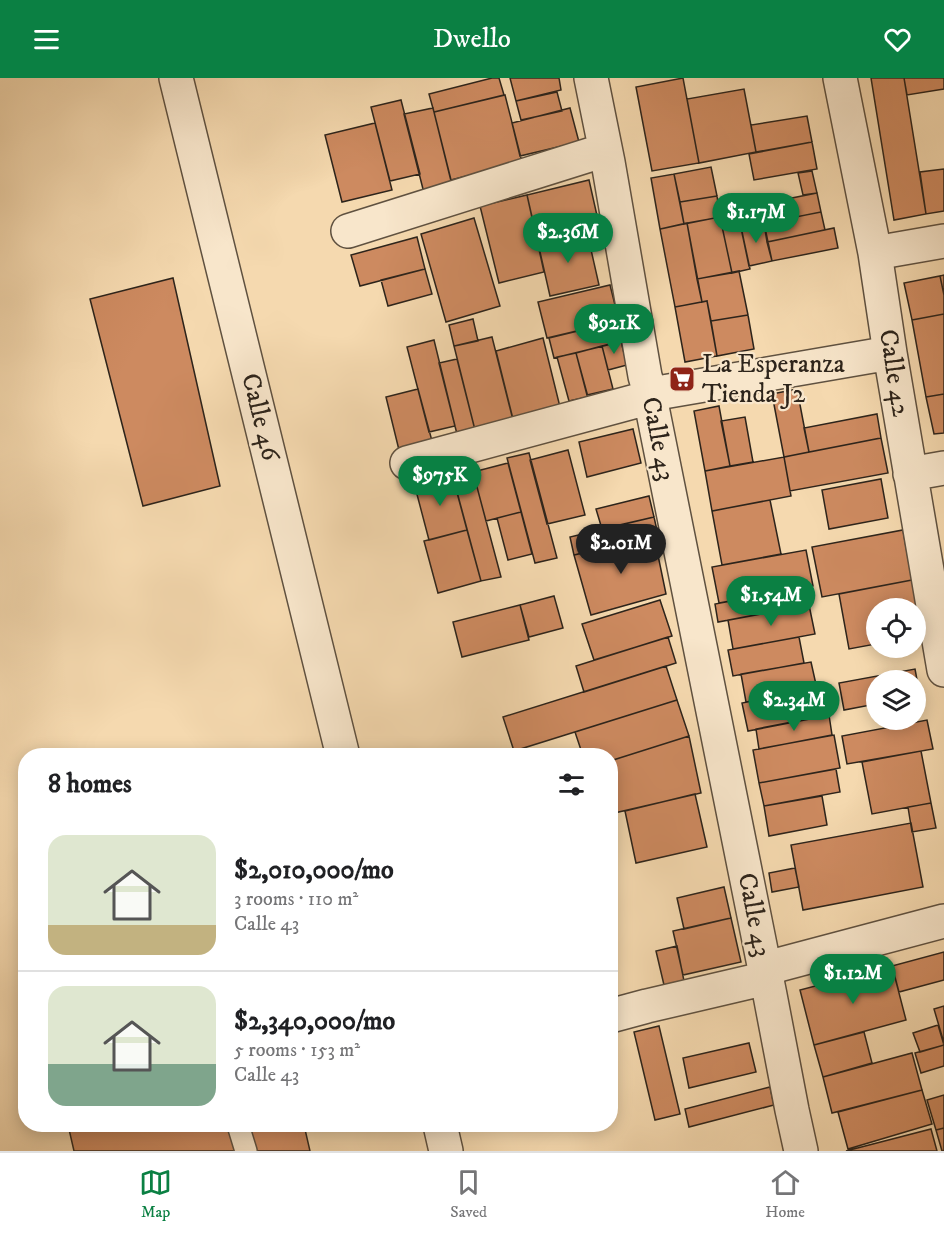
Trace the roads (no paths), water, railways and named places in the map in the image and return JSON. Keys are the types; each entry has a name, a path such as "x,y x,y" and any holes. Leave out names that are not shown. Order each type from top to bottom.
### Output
{"street":[{"name":"Calle 46","path":"176,78 341,748"},
{"name":"Calle 43","path":"591,78 645,376 801,1151"},
{"name":"Calle 42","path":"840,78 875,253 944,670"},
{"path":"348,231 605,150"},
{"path":"875,253 944,241"},
{"path":"407,463 663,392 890,353"},
{"path":"910,474 944,468"},
{"path":"618,1014 754,981 778,965 944,921"},
{"path":"442,1132 446,1151"}],"lane":[{"path":"240,1132 246,1151"}],"place":[{"name":"La Esperanza Tienda J2","path":"682,379"}]}
